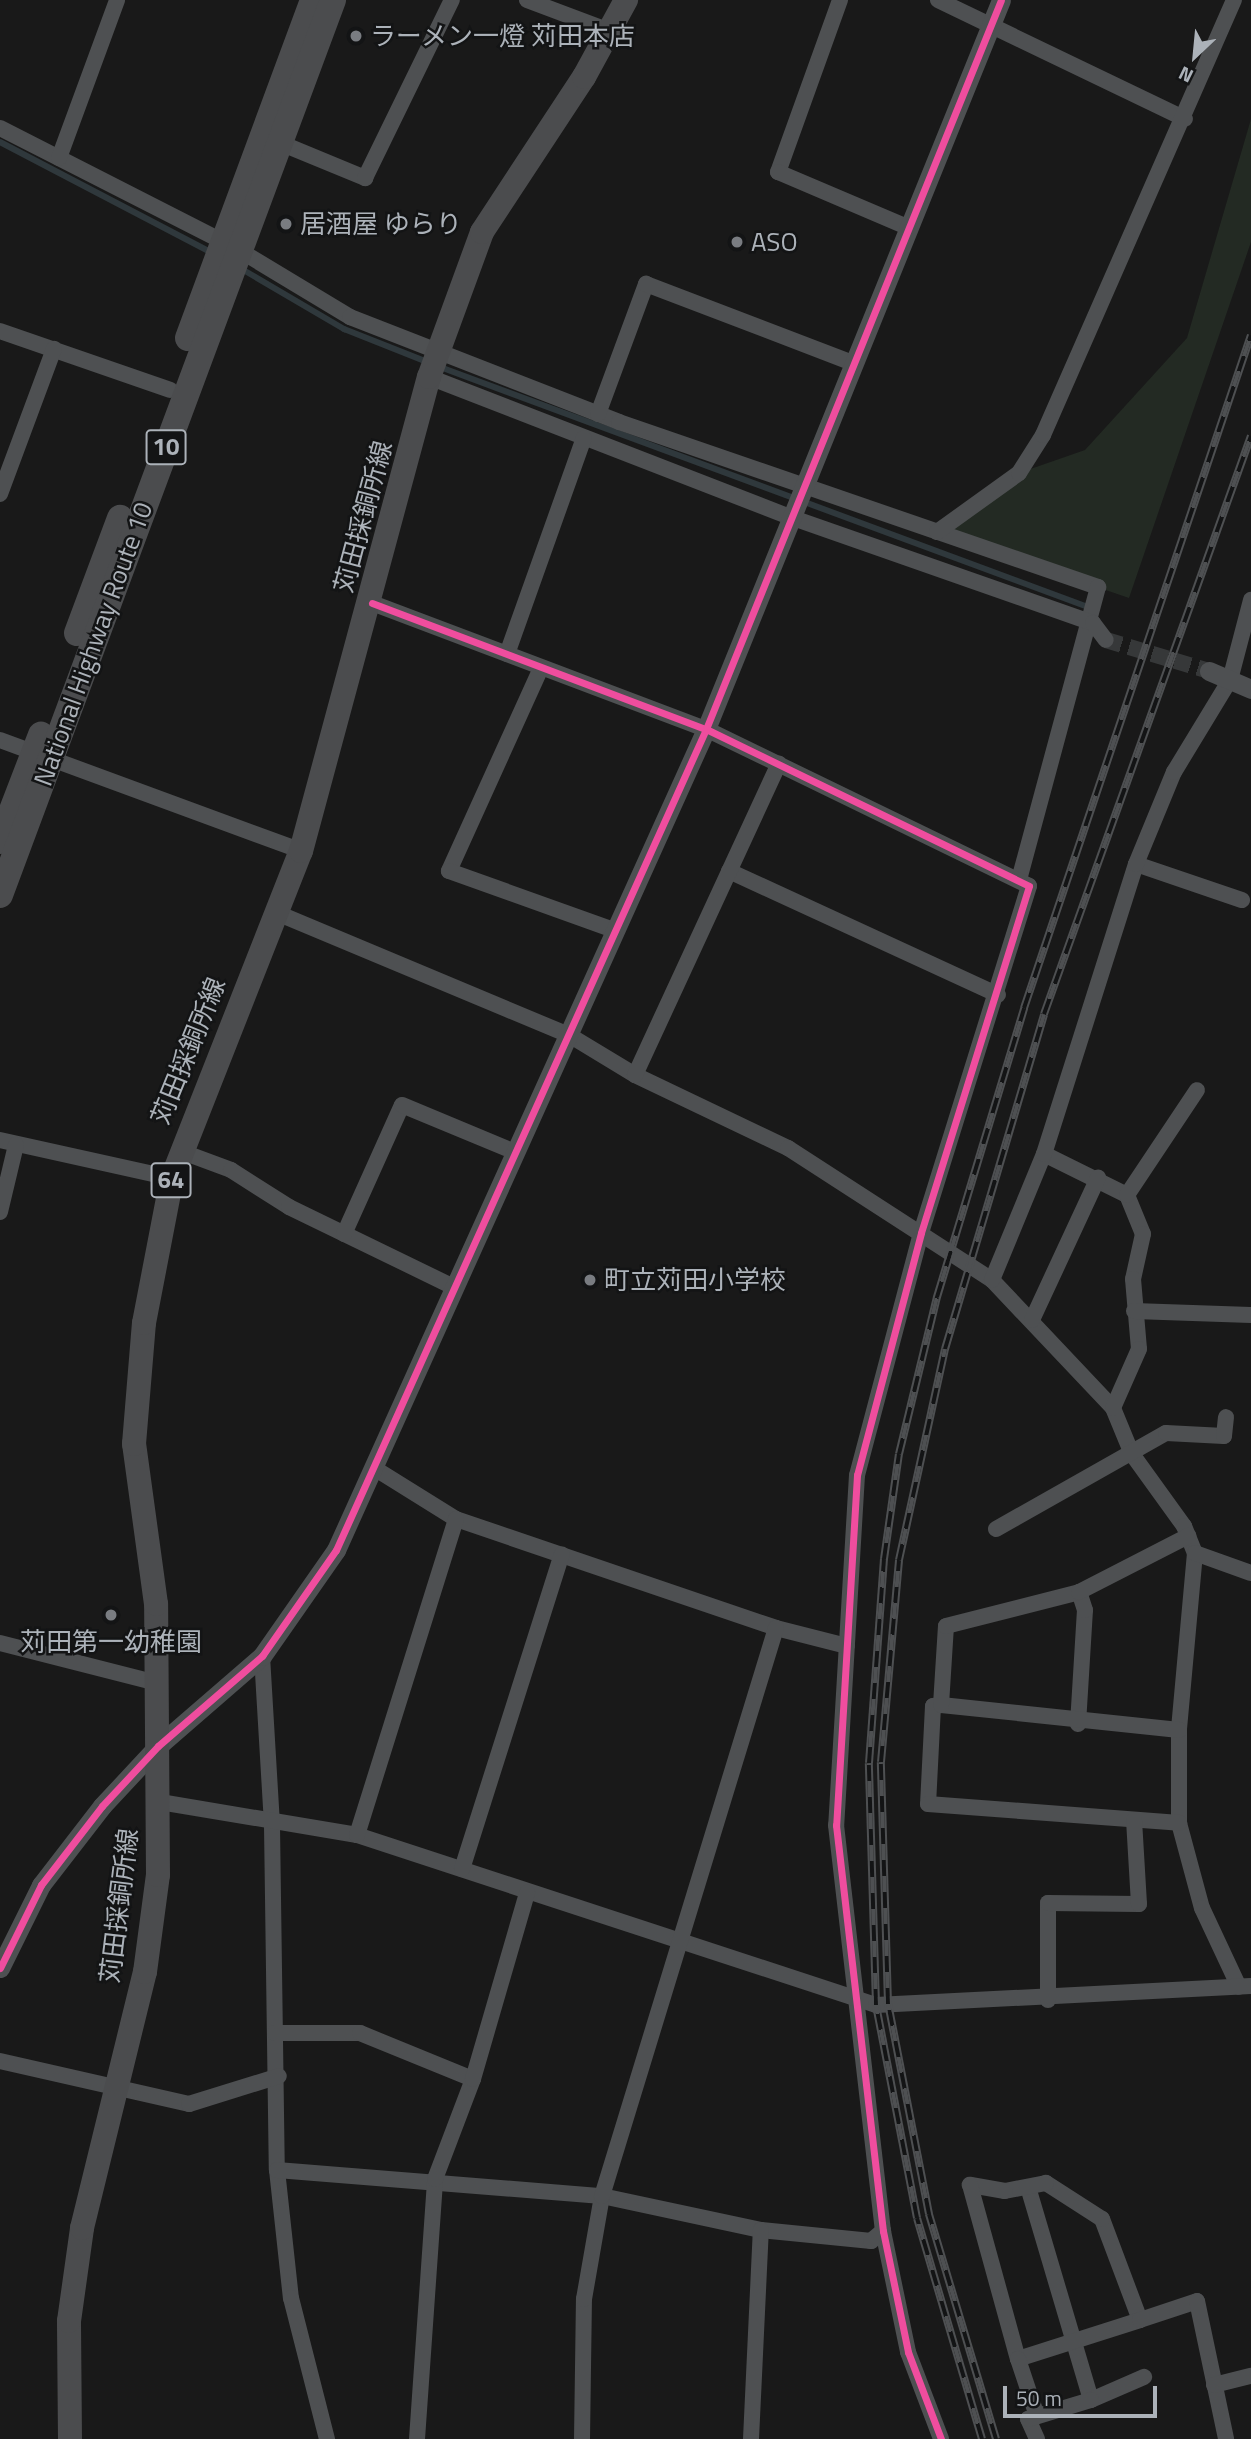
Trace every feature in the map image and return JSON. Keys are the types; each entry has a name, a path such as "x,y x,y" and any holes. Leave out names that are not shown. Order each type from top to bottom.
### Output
{"highway":[{"name":"National Highway Route 10","path":"0,841 44,753 270,139 313,0"},
{"name":"National Highway Route 10","path":"270,139 333,0"},
{"name":"National Highway Route 10","path":"0,895 44,753 170,390 230,246"}],"main road":[{"name":"苅田採銅所線","path":"70,2439 69,2321 113,2089 145,1972 158,1875 160,1802 156,1604 134,1444 144,1323 172,1178 180,1151 301,851 372,603 429,377 482,232 612,32 626,0"}],"street":[{"path":"59,158 117,0"},
{"path":"270,139 365,177 452,0"},
{"path":"527,0 612,32"},
{"path":"840,0 778,172 909,228"},
{"path":"938,0 1185,119"},
{"path":"0,1968 41,1885 158,1746 262,1656 317,1584 374,1468 706,729 1001,0"},
{"path":"937,532 1019,473 1043,435 1185,119 1234,0"},
{"path":"0,128 230,246 350,317 440,349 598,414 1098,587 1093,623 1020,876"},
{"path":"598,414 646,284 855,364"},
{"path":"0,331 170,390"},
{"path":"0,494 54,349"},
{"path":"429,377 793,518 1093,623 1106,640"},
{"path":"507,654 584,438"},
{"path":"992,1280 1044,1154 1136,864 1174,772 1230,680 1251,600"},
{"path":"372,603 706,729 1020,876 1029,886 998,995 921,1233 857,1475 836,1825 852,2000 883,2231 908,2352 941,2439"},
{"path":"541,668 449,871 614,930"},
{"path":"1209,671 1251,689"},
{"path":"0,740 44,753 301,851"},
{"path":"635,1075 779,764"},
{"path":"1136,864 1242,900"},
{"path":"729,871 998,995"},
{"path":"160,1802 272,1826 357,1835 463,1869 527,1894 852,2000 876,2005 1048,2000 1245,1986 1202,1908 1179,1823 1179,1730 1195,1553 1188,1536 1132,1454 1112,1408 992,1280 788,1148 635,1075 569,1035 277,913"},
{"path":"1127,1195 1196,1090"},
{"path":"344,1234 402,1105 515,1152"},
{"path":"0,1140 16,1146 172,1178"},
{"path":"0,1212 16,1146"},
{"path":"180,1151 231,1170 344,1234 454,1287"},
{"path":"1044,1154 1098,1178 1127,1195 1143,1234 1134,1311 1139,1349 1112,1408"},
{"path":"1032,1320 1098,1178"},
{"path":"1134,1311 1251,1315"},
{"path":"996,1529 1166,1433 1224,1436 1226,1417"},
{"path":"374,1468 456,1519 776,1628 847,1646"},
{"path":"357,1835 456,1519"},
{"path":"941,1705 946,1626 1079,1592 1188,1536"},
{"path":"1195,1553 1251,1573"},
{"path":"463,1869 562,1554"},
{"path":"1078,1724 1085,1610 1079,1592"},
{"path":"582,2439 584,2299 601,2196 682,1944 776,1628"},
{"path":"0,1643 157,1683"},
{"path":"262,1656 272,1826 275,2033 279,2076 277,2170 291,2298 327,2439"},
{"path":"1179,1730 1078,1724 933,1706 928,1804 1179,1823"},
{"path":"1048,2000 1048,1903 1139,1904 1134,1820"},
{"path":"418,2439 435,2179 473,2079 527,1894"},
{"path":"275,2033 360,2033 473,2079"},
{"path":"0,2061 113,2089 189,2104 279,2076"},
{"path":"277,2170 435,2179 601,2196 761,2230 872,2241 883,2231"},
{"path":"1037,2416 1018,2359 970,2185 1028,2187 1046,2183 1102,2219 1140,2320"},
{"path":"1028,2187 1091,2400"},
{"path":"751,2439 761,2230"},
{"path":"1018,2359 1197,2301 1226,2439"},
{"path":"1213,2385 1251,2376"},
{"path":"1037,2439 1028,2419 1091,2400 1144,2377"}],"shaded area":[{"path":"1251,119 1251,242 1129,598 937,532 1019,473 1085,450 1187,338"}],"waterway":[{"path":"0,142 212,253"},
{"path":"240,268 344,329 430,363"},
{"path":"440,367 1093,609"}],"tunnel":[{"path":"1106,640 1209,671"}],"railway":[{"path":"982,2439 917,2218 876,2005 869,1763 884,1559 899,1454 937,1297 1024,1008 1251,335"},
{"path":"996,2439 929,2214 888,2004 881,1762 899,1560 945,1349 1044,1014 1251,436"}],"cycle path":[{"path":"0,1968 41,1885 102,1806 158,1746 262,1656 336,1550 706,729 1001,0"},
{"path":"372,603 706,729 1029,886 921,1233 857,1475 836,1825 883,2231 908,2352 941,2439"}],"place":[{"name":"ラーメン一燈 苅田本店","path":"356,36"},
{"name":"居酒屋 ゆらり","path":"286,224"},
{"name":"ASO","path":"737,242"},
{"name":"町立苅田小学校","path":"590,1280"},
{"name":"苅田第一幼稚園","path":"111,1615"}]}
